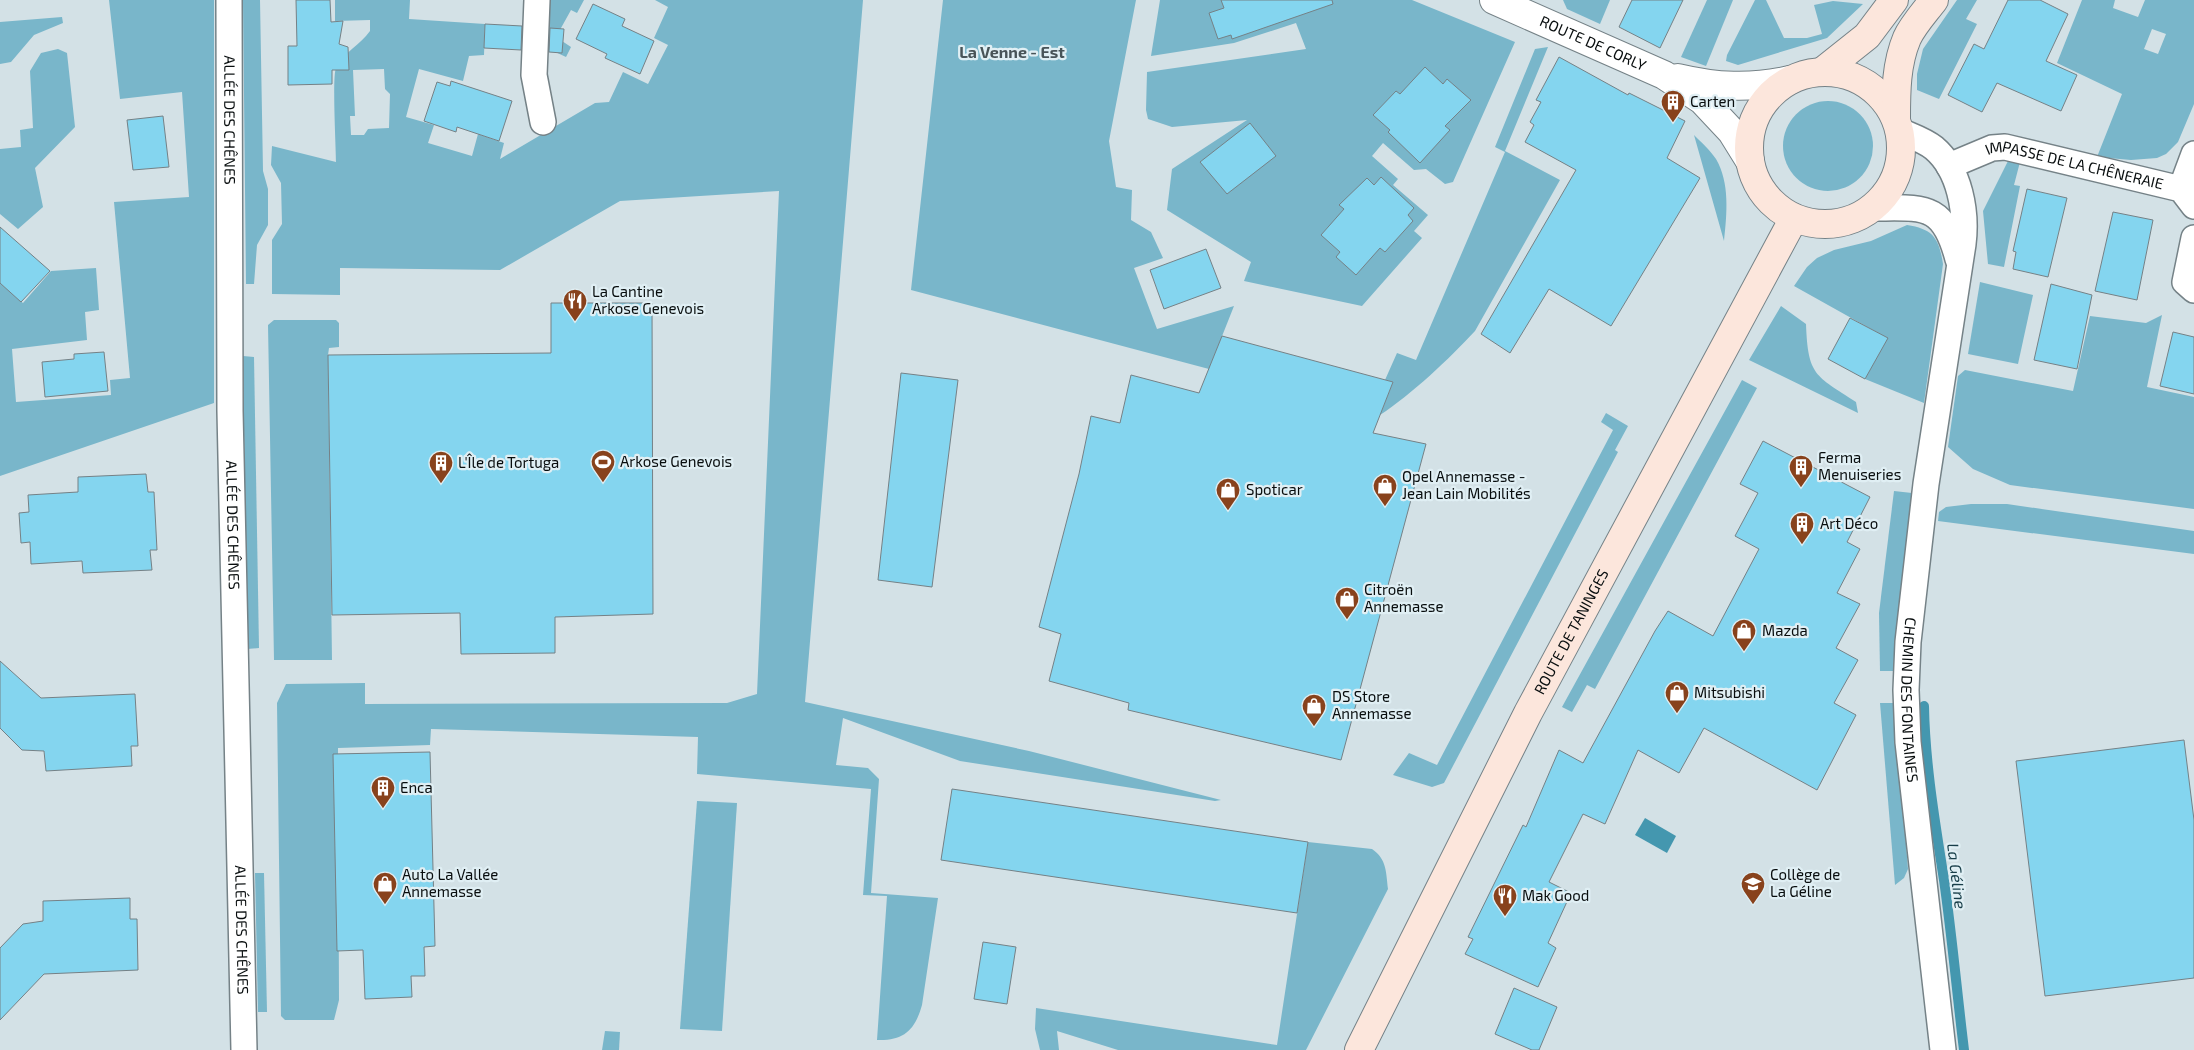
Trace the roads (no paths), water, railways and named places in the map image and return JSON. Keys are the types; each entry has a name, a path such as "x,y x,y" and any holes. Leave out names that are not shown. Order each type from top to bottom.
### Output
{"main road":[{"path":"1823,71 1867,36 1894,0"},
{"path":"1898,125 1884,99 1867,84 1846,74 1823,71 1801,75 1773,92 1760,108 1750,134 1748,147 1753,175 1763,193 1777,208 1794,218 1826,224 1839,223 1851,220 1872,208 1891,186 1901,160 1898,125 1898,74 1902,53 1908,37 1934,0"},
{"name":"ROUTE DE TANINGES","path":"1359,1050 1528,713 1794,218"}],"street":[{"name":"ALLÉE DES CHÊNES","path":"229,0 230,411 244,1050"},
{"path":"537,0 534,75 543,122"},
{"name":"ROUTE DE CORLY","path":"1494,0 1664,75 1702,100 1732,132 1750,162"},
{"name":"ROUTE DE CORLY","path":"1664,75 1708,86 1726,87 1790,80"},
{"name":"CHEMIN DES FONTAINES","path":"1898,125 1930,144 1943,156 1959,190 1964,221 1960,263 1926,484 1908,642 1906,690 1908,742 1943,1050"},
{"name":"IMPASSE DE LA CHÊNERAIE","path":"1949,166 1992,148 2005,147 2188,197"},
{"path":"2188,197 2194,154"},
{"name":"CHEMIN DES FONTAINES","path":"1872,208 1917,208 1931,212 1942,221 1950,234 1960,263"},
{"path":"2194,238 2185,282 2194,290"}],"waterway":[{"name":"La Géline","path":"1924,706 1928,771 1947,901 1964,1050"}],"place":[{"name":"Carten","path":"1673,123"},
{"name":"La Cantine Arkose Genevois","path":"575,322"},
{"name":"Arkose Genevois","path":"603,483"},
{"name":"L'Île de Tortuga","path":"441,484"},
{"name":"Ferma Menuiseries","path":"1801,488"},
{"name":"Opel Annemasse - Jean Lain Mobilités","path":"1385,507"},
{"name":"Spoticar","path":"1228,511"},
{"name":"Art Déco","path":"1802,545"},
{"name":"Citroën Annemasse","path":"1347,620"},
{"name":"Mazda","path":"1744,652"},
{"name":"Mitsubishi","path":"1677,714"},
{"name":"DS Store Annemasse","path":"1314,727"},
{"name":"Enca","path":"383,809"},
{"name":"Auto La Vallée Annemasse","path":"385,905"},
{"name":"Collège de La Géline","path":"1753,905"},
{"name":"Mak Good","path":"1505,917"}],"district":[{"name":"La Venne - Est","path":"1012,52"}]}
